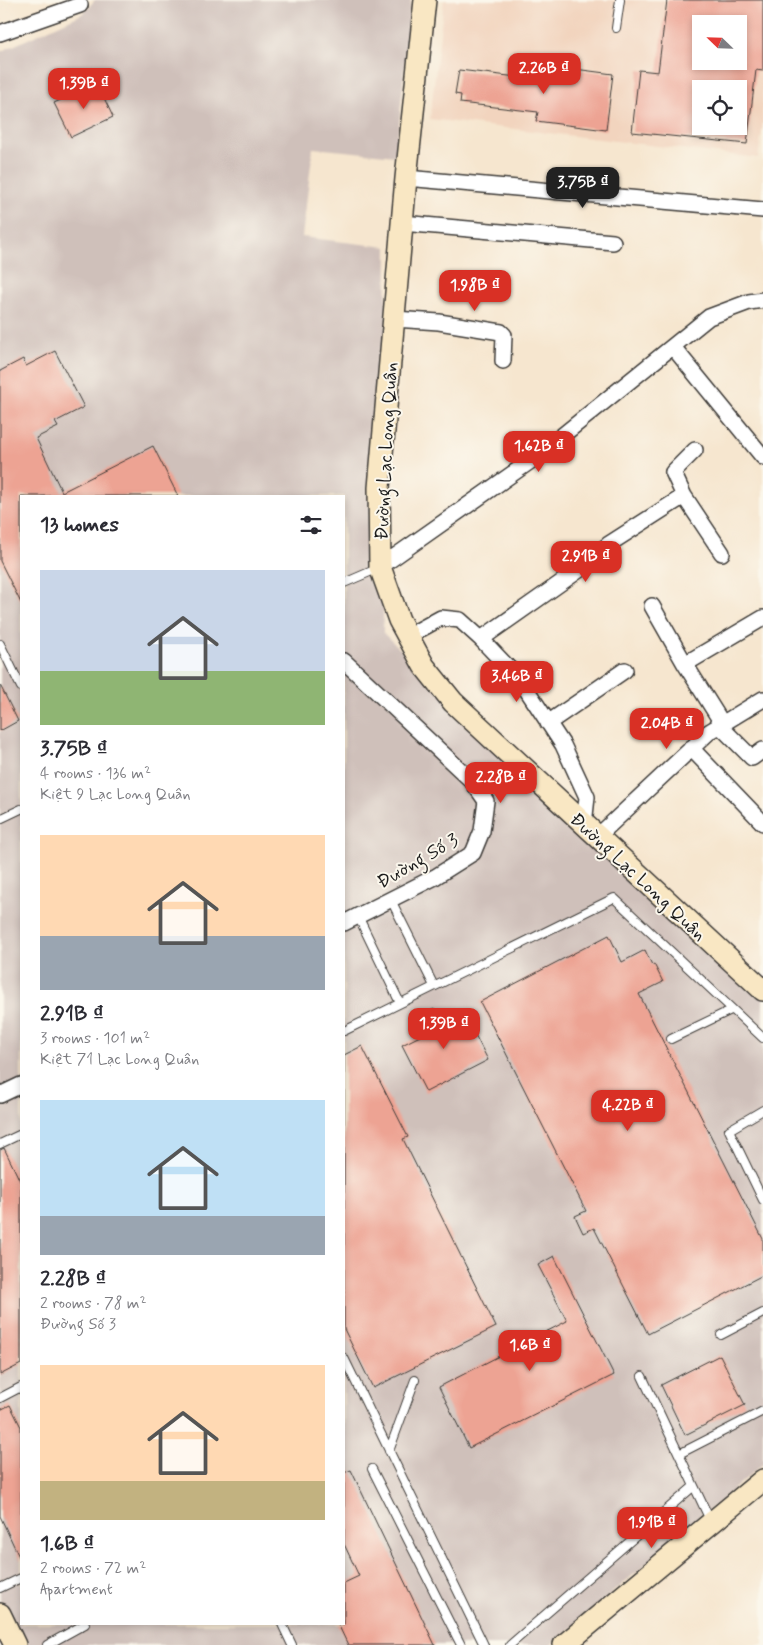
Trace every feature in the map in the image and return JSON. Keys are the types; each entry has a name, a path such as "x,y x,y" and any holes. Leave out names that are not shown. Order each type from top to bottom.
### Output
{"street":[{"name":"Đường Lạc Long Quân","path":"424,0 406,178 379,488 380,567 399,620 424,666 454,702 763,990"},
{"path":"0,33 80,5"},
{"path":"406,178 763,210"},
{"path":"402,223 613,242"},
{"path":"380,567 532,460 709,318 749,302 763,300"},
{"path":"394,319 439,322 501,332 504,335 504,361"},
{"path":"673,346 763,457"},
{"path":"695,450 673,472 679,499 722,552"},
{"path":"482,639 579,570 609,544 679,499"},
{"path":"652,606 720,724 752,758 763,750"},
{"path":"408,636 441,618 460,620 482,639 521,682 563,745 587,797 591,831"},
{"path":"685,664 763,618"},
{"name":"Đường Số 3","path":"345,663 472,781 486,801 482,831 473,853 435,877 345,922"},
{"path":"548,723 625,670"},
{"path":"591,831 720,724 763,699"},
{"path":"691,748 763,824"},
{"path":"0,1095 20,1085"},
{"path":"564,1645 763,1480"},
{"path":"0,1614 15,1645"}],"lane":[{"path":"616,28 620,0"},
{"path":"345,583 380,567"},
{"path":"0,644 20,685"},
{"path":"0,819 20,809"},
{"path":"345,1030 614,898 731,1010 763,1038"},
{"path":"391,900 434,986"},
{"path":"358,916 400,1003"},
{"path":"671,1039 731,1010"},
{"path":"763,1110 729,1130 763,1200"},
{"path":"0,1144 20,1134"},
{"path":"721,1335 763,1313"},
{"path":"345,1360 484,1645"},
{"path":"642,1376 712,1524"},
{"path":"389,1451 415,1380"},
{"path":"0,1398 20,1389"},
{"path":"679,1454 763,1411"},
{"path":"372,1469 461,1645"},
{"path":"510,1645 694,1486"},
{"path":"0,1588 20,1578"},
{"path":"47,1645 84,1625"},
{"path":"282,1625 292,1645"}],"shaded area":[{"path":"95,0 411,0 396,156 313,148 302,237 387,247 383,633 763,990 763,1464 551,1645 0,1645 0,52 82,14"},
{"path":"444,0 763,0 763,123 758,158 430,119"}],"building":[{"path":"667,0 763,0 763,71 756,70 747,144 632,132 639,70 658,72"},
{"path":"544,65 613,74 606,130 536,121 538,112 460,103 461,95 455,94 459,70 542,80"},
{"path":"97,83 113,117 71,137 54,103"},
{"path":"55,351 84,407 55,422 58,427 36,438 62,492 153,446 178,495 20,495 20,601 0,561 0,371 23,359 26,366"},
{"path":"0,685 18,721 0,731"},
{"path":"609,935 622,962 645,950 652,965 654,964 663,982 639,994 763,1239 763,1275 648,1334 594,1228 583,1233 575,1216 586,1211 480,1002"},
{"path":"434,1009 442,1025 464,1013 488,1060 426,1092 402,1045 426,1033 418,1017"},
{"path":"362,1046 408,1137 403,1139 496,1327 373,1388 345,1331 345,1054"},
{"path":"4,1148 20,1181 20,1365 0,1375 0,1150"},
{"path":"554,1256 614,1375 469,1448 439,1387 567,1321 538,1265"},
{"path":"720,1355 745,1405 685,1435 661,1385"},
{"path":"10,1405 20,1425 20,1559 0,1516 0,1410"},
{"path":"351,1470 435,1645 348,1645 338,1625 345,1625 345,1583 359,1576 345,1546 345,1473"}]}
